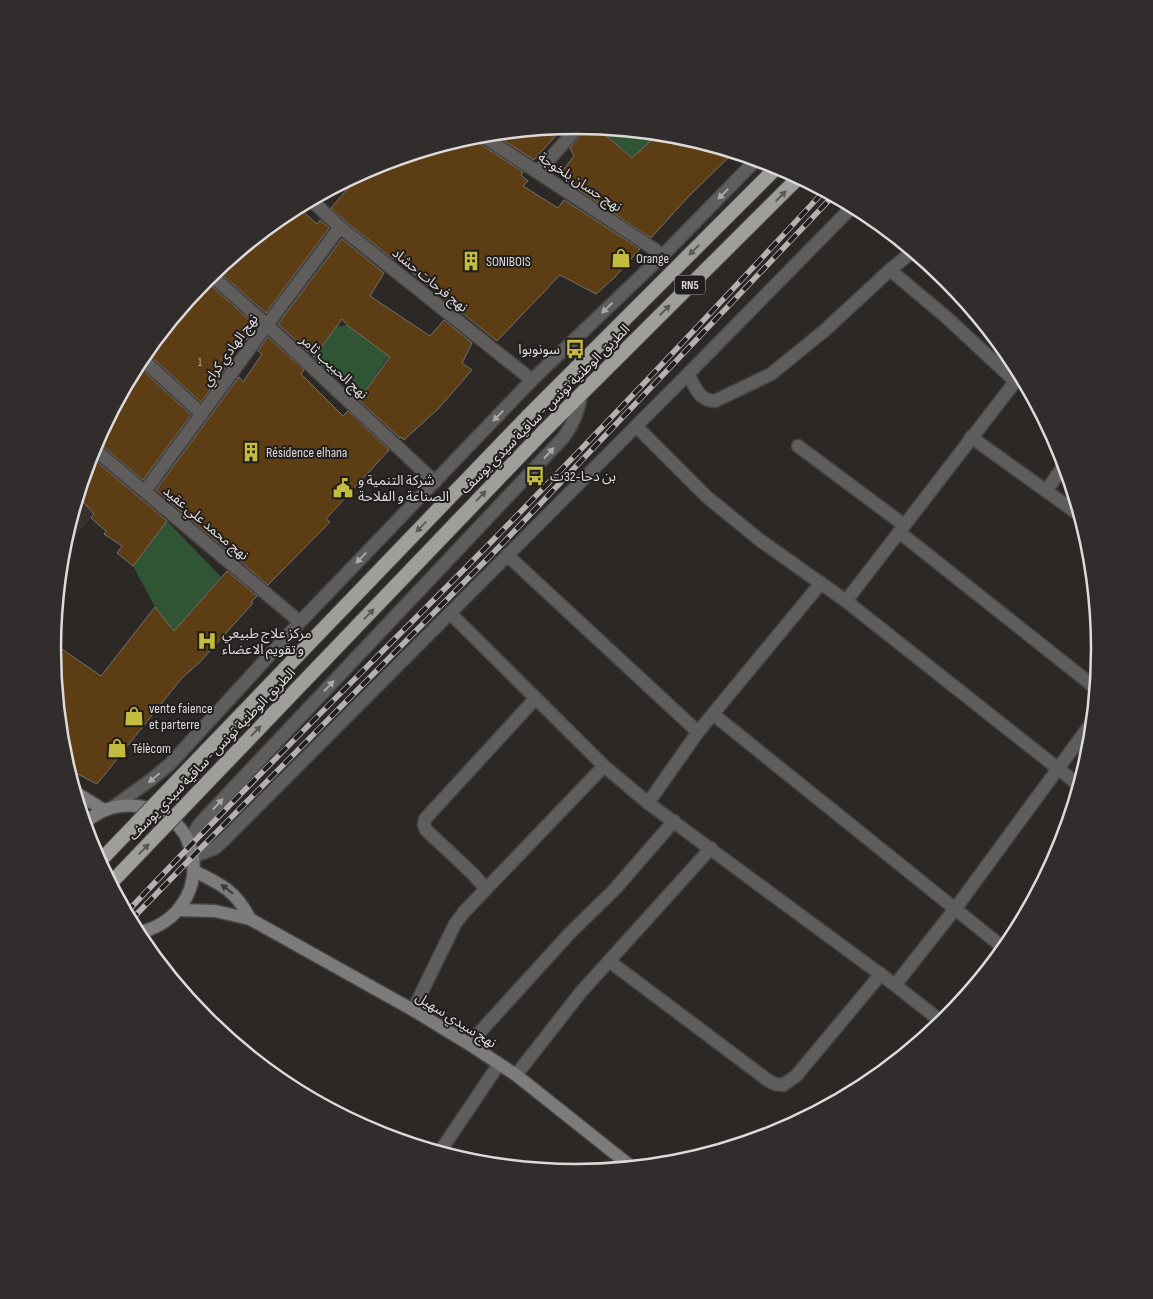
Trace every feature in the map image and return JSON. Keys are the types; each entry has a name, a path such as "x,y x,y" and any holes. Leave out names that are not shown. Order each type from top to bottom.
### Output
{"highway":[{"name":"الطريق الوطنية تونس - ساقية سيدي يوسف","path":"104,856 527,416 772,172"},
{"name":"الطريق الوطنية تونس - ساقية سيدي يوسف","path":"115,879 543,432 794,182"}],"main road":[{"path":"83,796 109,808"},
{"path":"91,820 109,808 128,805 144,806 158,811 176,824 188,843 193,857 194,871 192,885 187,898 179,910 167,921 153,929 145,931"},
{"name":"نهج سيدي سهيل","path":"194,871 228,889 237,898 250,919"},
{"name":"نهج سيدي سهيل","path":"179,910 215,911 250,919 413,1010 516,1075 626,1162"}],"street":[{"path":"538,172 572,134"},
{"name":"نهج حسان بلخوجة","path":"491,142 663,255"},
{"path":"109,808 146,784 170,764 300,622 532,380 663,255 751,165"},
{"name":"نهج فرحات حشاد","path":"316,205 340,227 532,380"},
{"path":"193,857 215,848 224,840 848,211"},
{"name":"نهج الهادي كراي","path":"145,491 266,324 340,227"},
{"path":"688,374 701,397 708,400 715,400 763,379 824,331 908,255"},
{"path":"890,270 1010,371"},
{"name":"نهج الحبيب ثامر","path":"217,280 434,482"},
{"path":"147,364 202,414"},
{"path":"846,601 1016,381"},
{"path":"188,843 192,834 204,819 563,438 572,426 581,394"},
{"path":"636,426 707,497 760,540 846,601 1074,781"},
{"path":"972,437 1072,510"},
{"path":"798,446 1091,684"},
{"name":"نهج محمد علي عقيد","path":"100,453 300,622"},
{"path":"1046,491 1060,472"},
{"path":"507,555 698,732"},
{"path":"648,803 698,732 714,715 821,583"},
{"path":"450,613 604,766 648,803 881,974 937,1018"},
{"path":"486,889 473,874 426,830 425,818 535,699"},
{"path":"714,715 999,945"},
{"path":"895,985 955,908 1085,732"},
{"path":"413,1010 455,924 464,912 604,766"},
{"path":"469,1044 570,933 615,889 674,821"},
{"path":"516,1075 581,992 711,848"},
{"path":"609,961 769,1081 783,1085 796,1076 881,974"},
{"path":"443,1147 499,1064"}],"shaded area":[{"path":"83,502 94,514 74,538"}],"green space":[{"path":"605,135 652,140 633,158"},
{"path":"347,325 389,356 361,397 312,359 336,327"},
{"path":"167,521 221,577 174,631 155,607 133,566"}],"building":[{"path":"581,134 605,135 632,158 651,140 677,144 728,158 688,197 651,238 570,184 560,174 574,156 570,148"},
{"path":"557,135 534,160 503,140"},
{"path":"479,144 523,172 521,175 528,181 523,186 558,208 564,200 640,249 614,278 596,294 560,275 497,341 331,208 349,187 379,173 443,152"},
{"path":"304,212 317,224 320,220 329,228 266,313 223,275 263,241"},
{"path":"342,239 384,273 370,296 430,336 444,320 472,343 462,363 472,370 438,409 404,440 359,400 390,357 347,325 342,319 314,357 278,324"},
{"path":"211,286 256,326 246,340 240,335 221,359 227,366 201,402 152,358 189,310"},
{"path":"268,337 304,370 301,374 343,416 348,411 389,450 326,519 330,522 268,585 238,559 239,557 228,551 156,490 239,377 243,382 262,354 258,351"},
{"path":"143,371 191,415 143,480 103,446 130,392"},
{"path":"97,462 167,521 133,566 117,553 122,546 104,534 106,531 91,518 94,514 83,502"},
{"path":"227,571 257,596 251,602 253,603 200,662 181,679 97,784 77,773 66,717 62,683 61,648 101,676 155,607 174,631"}],"railway":[{"path":"131,908 264,770 539,493 820,195"},
{"path":"135,916 504,542 829,200"}],"place":[{"name":"Orange","path":"621,258"},
{"name":"SONIBOIS","path":"471,261"},
{"name":"سونوبوا","path":"575,349"},
{"name":"Résidence elhana","path":"251,452"},
{"name":"بن دحا-32ت","path":"535,476"},
{"name":"شركة التنمية و الصناعة و الفلاحة","path":"343,488"},
{"name":"مركز علاج طبيعي و تقويم الاعضاء","path":"207,641"},
{"name":"vente faience et parterre","path":"134,716"},
{"name":"Télècom","path":"117,748"}]}
